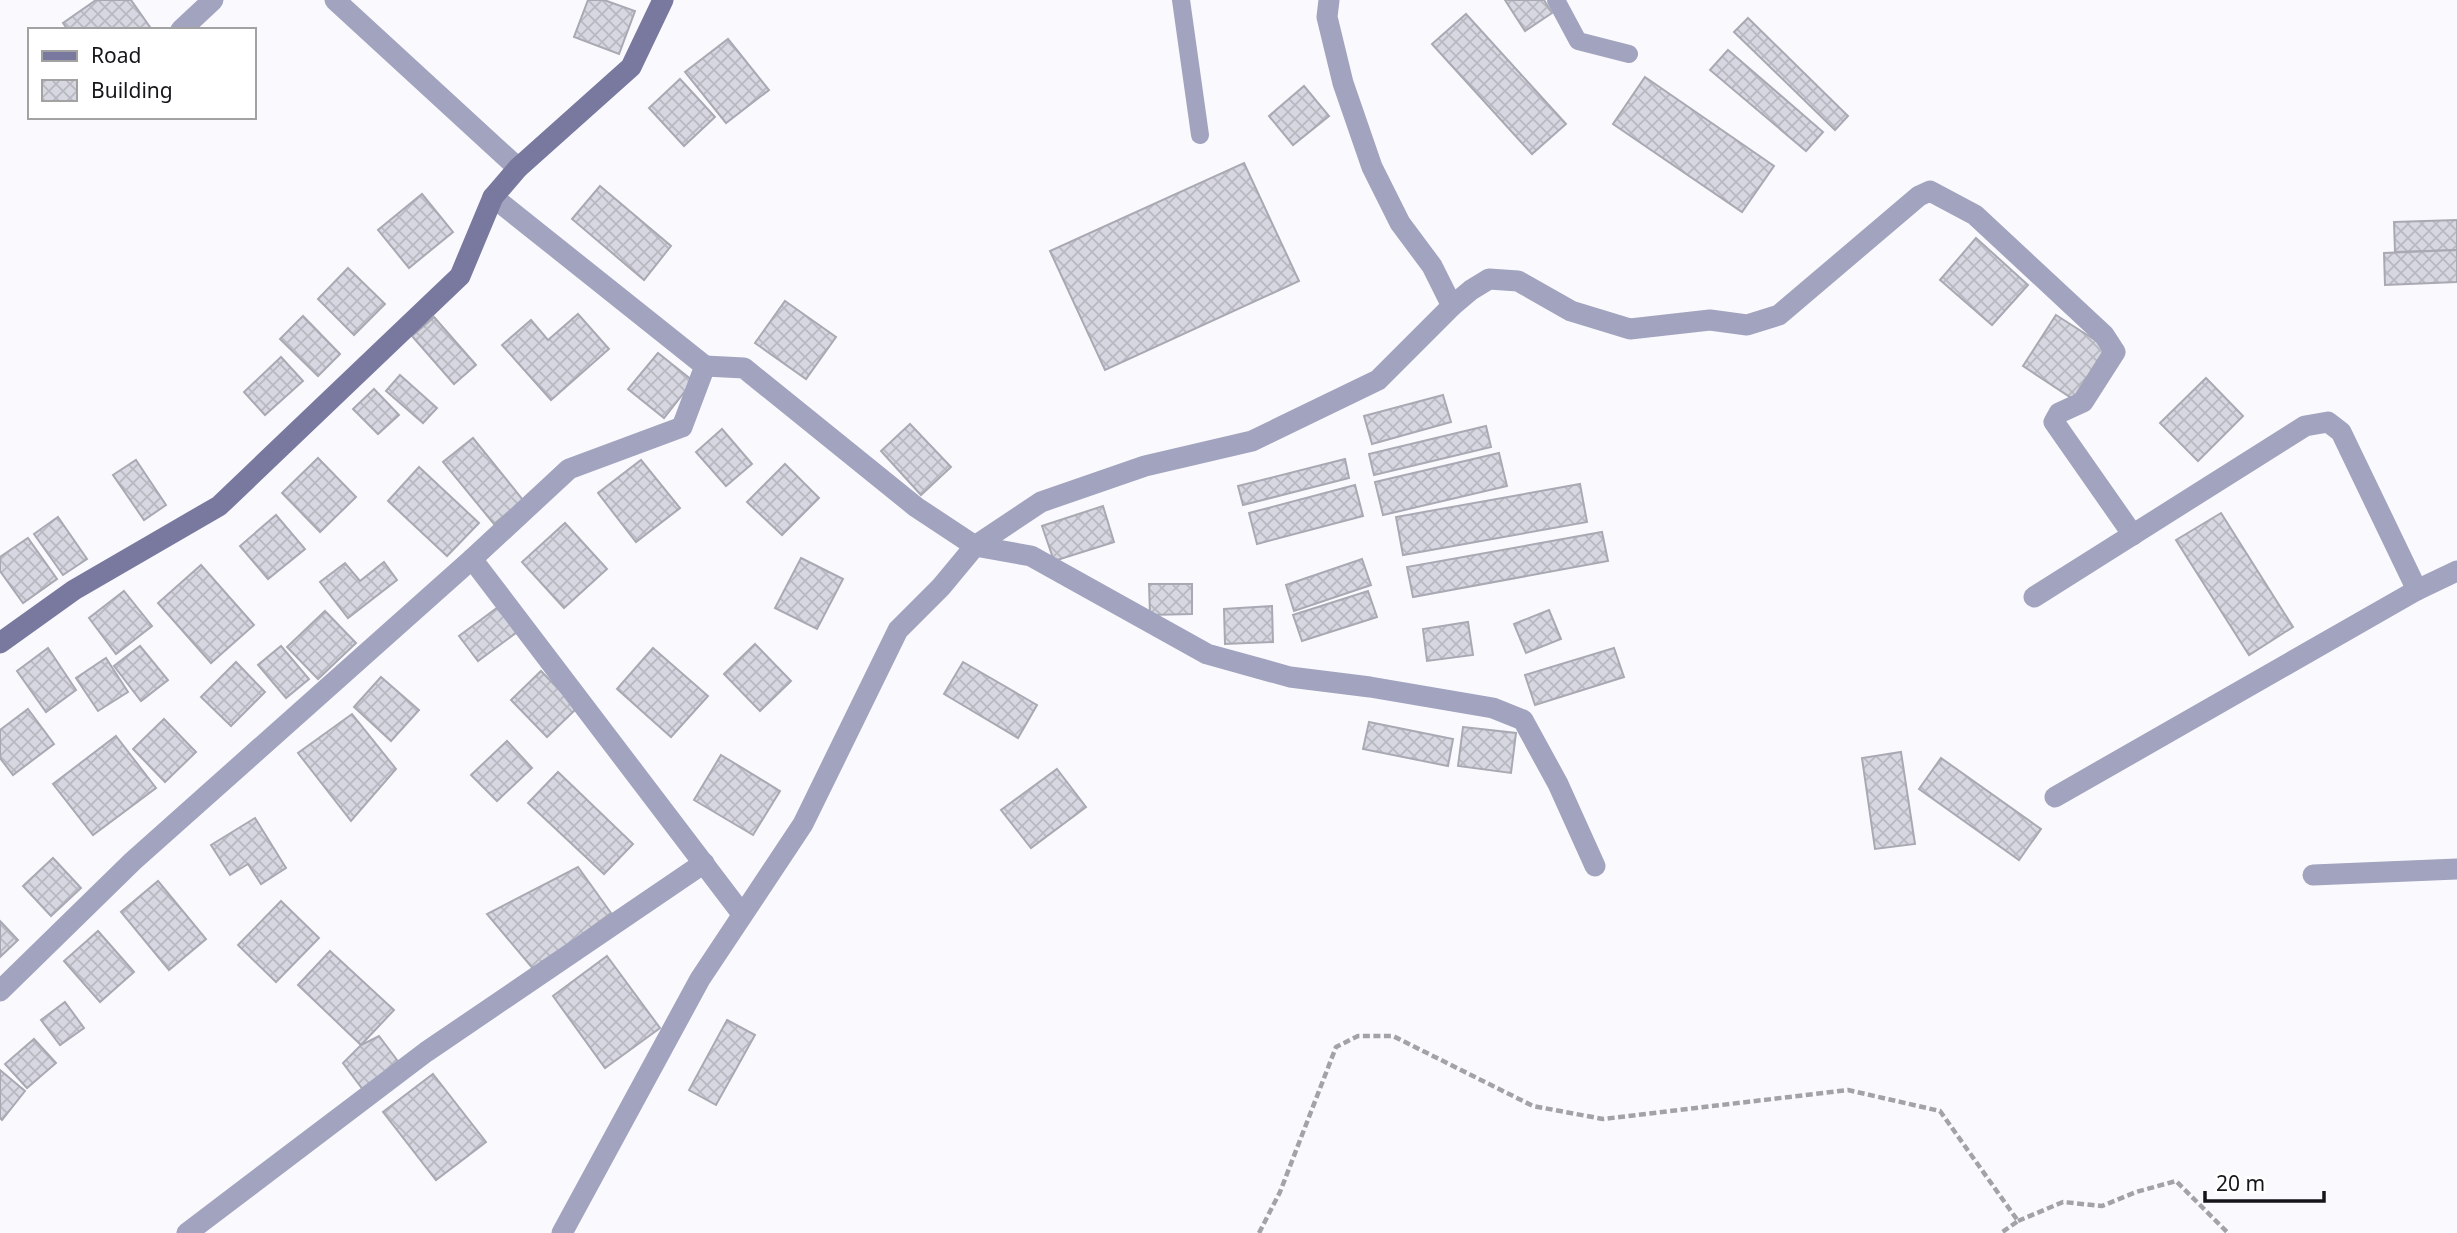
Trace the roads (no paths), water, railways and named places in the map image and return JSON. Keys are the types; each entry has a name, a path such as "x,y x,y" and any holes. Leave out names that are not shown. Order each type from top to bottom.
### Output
{"street":[{"path":"183,28 213,0"},
{"path":"335,0 518,168"},
{"path":"0,643 74,590 219,506 460,276 493,197 518,168 631,67 663,0"},
{"path":"1329,0 1327,18 1343,83 1372,167 1400,223 1432,266 1452,306"},
{"path":"562,1233 700,979 803,824 898,630 941,587 975,546 1041,502 1145,466 1252,441 1378,380 1452,306 1489,279 1518,281 1571,311 1630,329 1710,320 1747,326 1779,315 1919,196 1930,191 1975,215 2104,335 2115,352 2083,402 2059,413 2054,422 2133,535"},
{"path":"493,197 705,366 744,368 916,507 975,546 1031,556 1207,653 1290,677 1370,687 1493,708 1523,720 1558,784 1595,866"},
{"path":"0,991 132,861 472,559 569,469 682,427 705,366"},
{"path":"2035,597 2305,426 2328,422 2341,432 2417,590"},
{"path":"472,559 742,914"},
{"path":"2055,797 2417,590 2457,571"},
{"path":"187,1233 426,1052 704,863"},
{"path":"2313,875 2457,869"}],"lane":[{"path":"1181,0 1200,135"},
{"path":"1556,0 1578,41 1629,54"}]}
